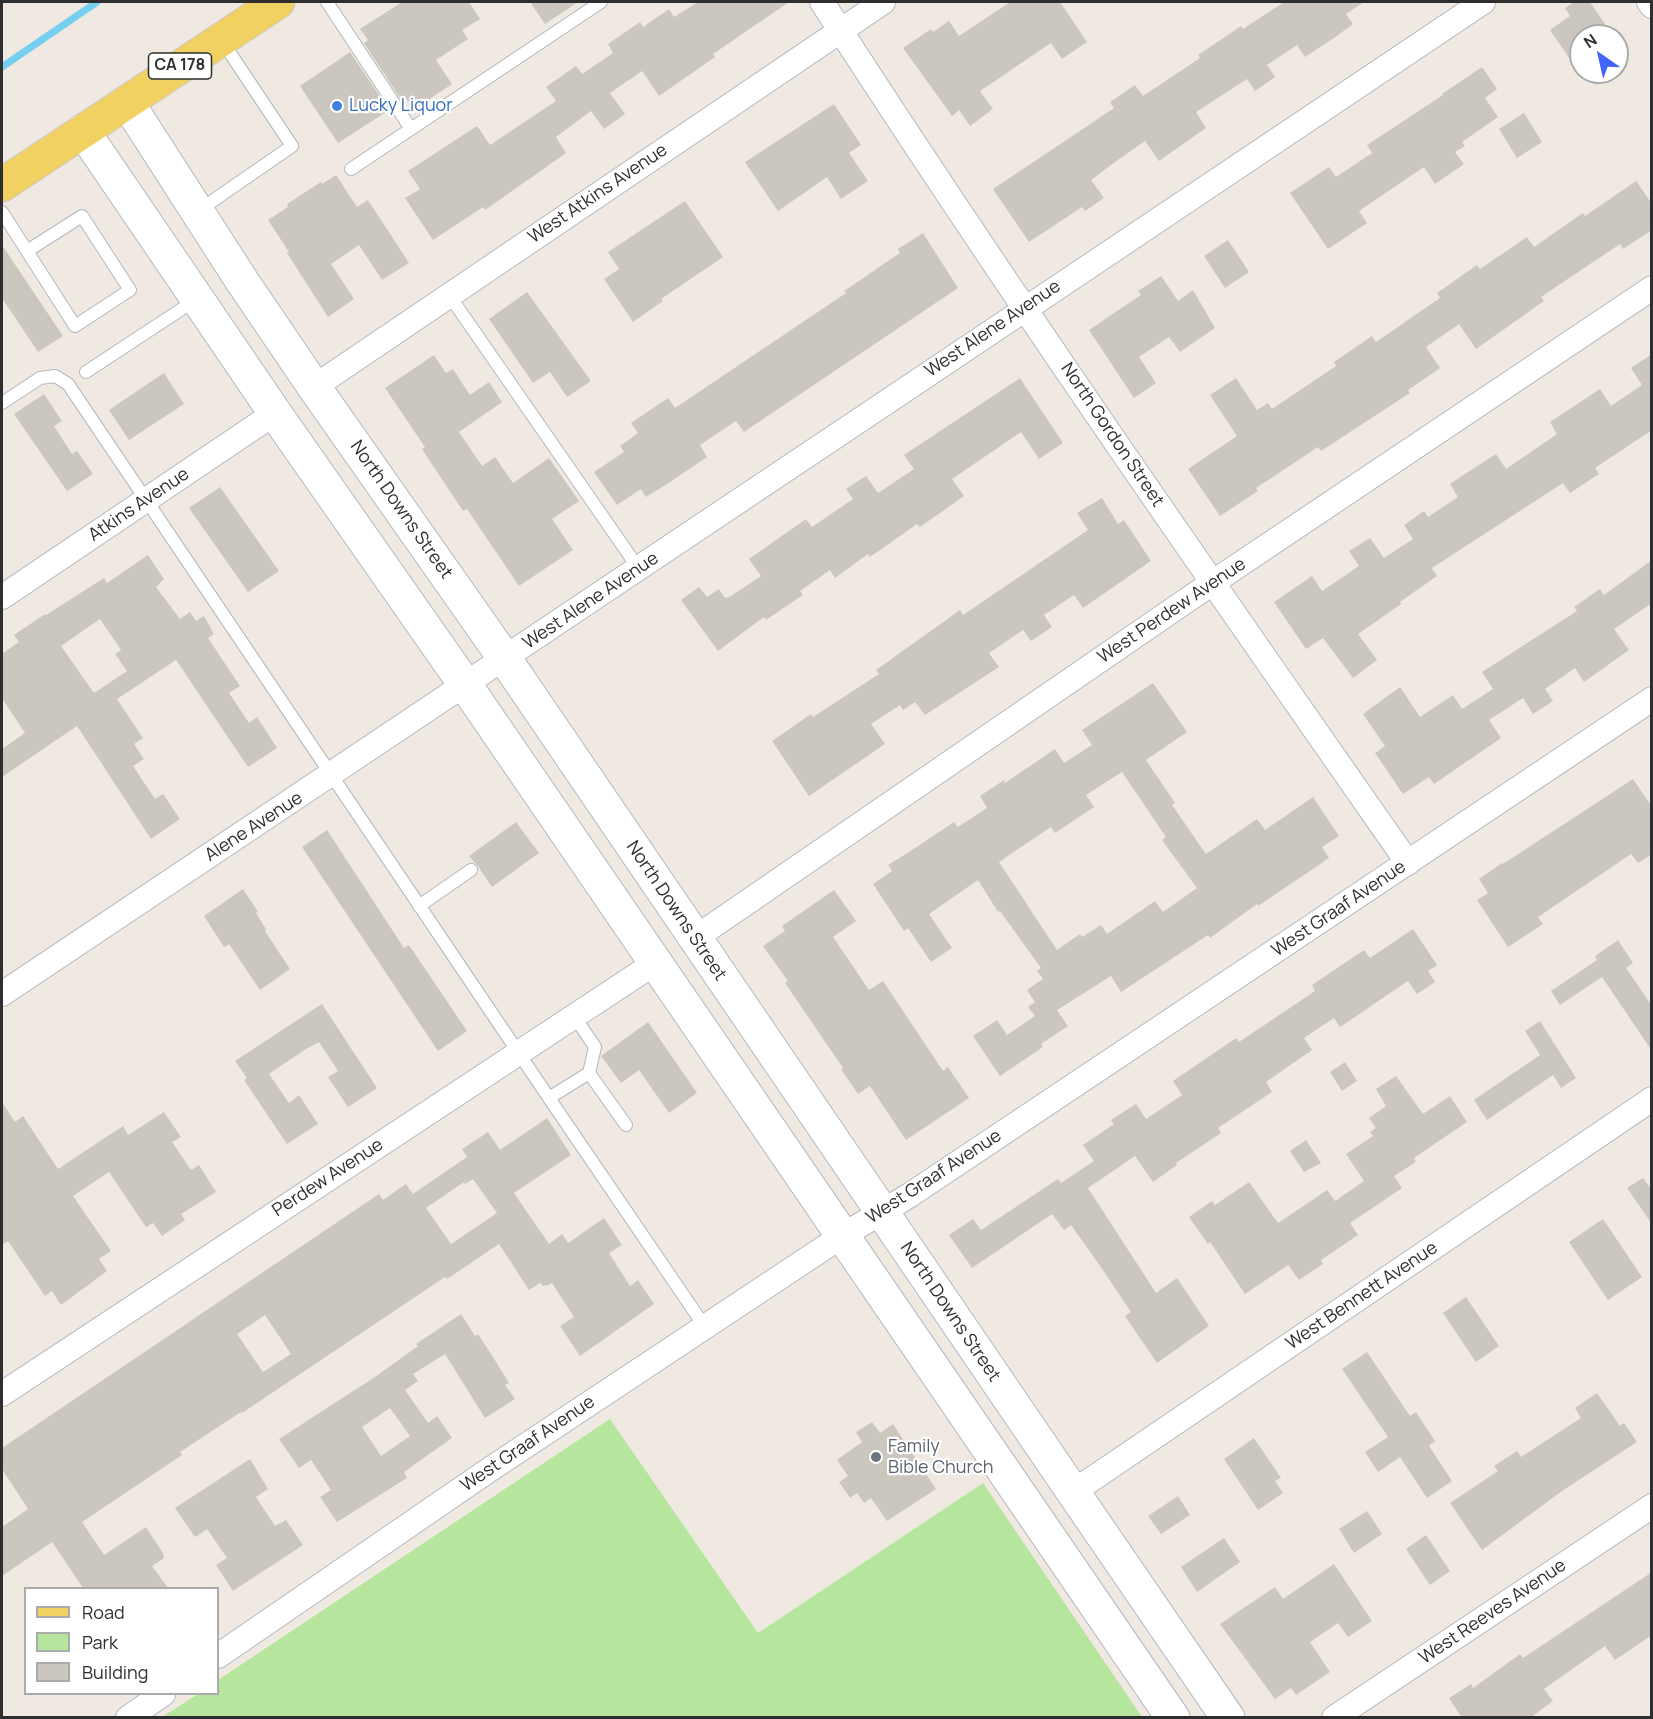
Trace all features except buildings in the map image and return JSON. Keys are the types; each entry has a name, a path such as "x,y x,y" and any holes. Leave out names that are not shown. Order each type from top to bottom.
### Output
{"main road":[{"name":"CA 178","path":"2,185 278,2"}],"street":[{"name":"North Gordon Street","path":"822,2 1025,308 1212,583 1408,863"},
{"name":"West Atkins Avenue","path":"314,387 883,2"},
{"name":"West Alene Avenue","path":"506,659 1483,2"},
{"path":"1649,2 1652,6"},
{"name":"North Downs Street","path":"127,102 314,387 506,659 1228,1718"},
{"path":"83,131 1173,1718"},
{"name":"West Perdew Avenue","path":"695,938 1212,583 1652,288"},
{"name":"Atkins Avenue","path":"2,597 275,412"},
{"name":"Alene Avenue","path":"2,994 506,659"},
{"name":"West Graaf Avenue","path":"219,1655 483,1474 842,1236 882,1212 1652,699"},
{"name":"Perdew Avenue","path":"2,1394 655,963"},
{"name":"West Bennett Avenue","path":"1072,1492 1652,1099"},
{"name":"West Reeves Avenue","path":"1334,1718 1652,1506"},
{"path":"128,1718 161,1695"}],"lane":[{"path":"327,2 411,129"},
{"path":"351,169 600,2"},
{"path":"197,211 292,146 221,40"},
{"path":"2,212 75,326 130,290 82,216 27,251"},
{"path":"449,295 639,569"},
{"path":"86,372 198,299"},
{"path":"2,403 40,378 55,376 69,384 518,1053 705,1327"},
{"path":"419,906 471,870"},
{"path":"549,1098 589,1073 595,1047 574,1016"},
{"path":"589,1073 626,1125"}],"green space":[{"path":"610,1419 758,1633 983,1483 1142,1717 162,1717 196,1695 219,1695 219,1679"}],"waterway":[{"path":"2,67 97,2"}],"place":[{"name":"Lucky Liquor","path":"337,106"},
{"name":"Family Bible Church","path":"876,1457"}]}
